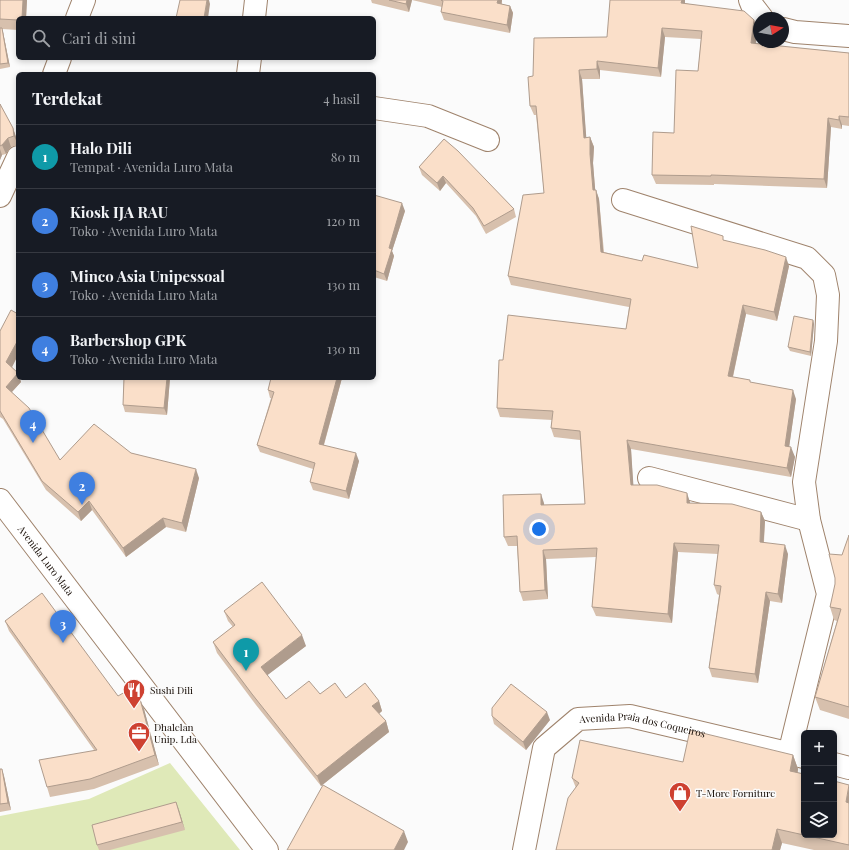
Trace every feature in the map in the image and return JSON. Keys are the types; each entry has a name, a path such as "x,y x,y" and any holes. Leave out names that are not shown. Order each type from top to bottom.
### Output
{"street":[{"path":"78,16 84,0"},
{"path":"254,16 256,0"},
{"path":"750,0 757,12"},
{"path":"789,30 849,36"},
{"path":"55,72 59,60"},
{"path":"248,72 250,60"},
{"path":"376,108 428,116 488,140"},
{"path":"9,184 16,163"},
{"path":"623,200 807,258 824,275 828,295 826,341 804,482 809,520 828,594 796,755"},
{"path":"649,478 809,520"},
{"name":"Avenida Luro Mata","path":"0,500 267,850"},
{"name":"Avenida Praia dos Coqueiros","path":"524,850 544,748 578,719 630,716 796,755"},
{"path":"837,765 849,768"}],"green space":[{"path":"170,763 240,850 0,850 0,816 89,799"}],"building":[{"path":"0,0 23,0 22,16 16,16 16,20 0,19"},
{"path":"180,0 207,0 204,16 176,16"},
{"path":"389,0 407,0 406,4"},
{"path":"441,0 498,0 497,3 510,6 507,25 441,12 443,1"},
{"path":"610,0 682,0 681,3 744,11 753,19 751,43 753,43 753,48 789,47 849,53 849,117 839,116 839,120 828,118 824,179 711,175 652,175 653,132 674,133 676,70 698,71 702,31 662,28 658,68 597,61 597,69 579,70 584,138 590,137 593,190 596,190 601,252 642,261 644,255 698,268 691,226 723,236 723,240 765,250 786,257 774,312 743,305 728,376 750,380 750,382 793,390 785,446 791,447 787,468 627,440 631,485 657,485 687,493 687,503 732,504 761,512 760,542 785,545 778,594 766,592 755,674 709,668 721,586 714,585 719,545 674,543 668,614 592,607 597,548 543,550 545,590 520,592 517,536 504,537 503,495 541,494 541,505 585,504 580,431 551,428 553,411 497,408 499,360 503,360 508,315 626,329 631,299 508,276 523,195 544,193 536,106 530,106 528,77 533,76 534,38 607,37"},
{"path":"0,28 2,28 8,63 0,64"},
{"path":"0,104 13,128 14,136 8,138 0,146"},
{"path":"444,139 458,151 514,209 484,226 473,208 443,176 437,183 419,167"},
{"path":"376,196 402,203 389,248 392,249 384,274 376,271"},
{"path":"11,310 16,313 16,344 6,362 16,371 16,375 6,387 29,408 60,460 94,424 131,453 196,469 182,523 163,518 123,548 89,501 78,512 42,481 0,411 0,331"},
{"path":"794,316 813,320 810,352 788,347"},
{"path":"124,380 167,380 164,408 123,405"},
{"path":"270,380 336,380 319,444 356,453 346,491 310,482 315,463 257,445 274,392 268,390"},
{"path":"849,535 849,707 815,697 841,609 830,607 835,578 829,554 842,555"},
{"path":"262,582 302,635 261,667 286,699 309,681 320,694 335,683 346,698 365,683 379,701 372,706 386,721 317,776 213,642 235,625 224,611"},
{"path":"42,593 118,696 132,688 140,699 155,755 90,779 47,787 39,760 97,750 5,621"},
{"path":"511,684 547,712 523,742 492,716 492,708"},
{"name":"T-More Forniture","path":"690,730 793,755 790,771 801,773 801,834 777,829 772,850 556,850 568,798 579,783 572,778 580,740 683,762"},
{"path":"0,769 2,769 8,803 0,804"},
{"path":"837,782 849,785 846,802 849,803 849,845 818,838 837,838"},
{"path":"323,785 404,831 394,850 287,850"},
{"path":"176,802 182,822 97,845 92,825"}],"place":[{"name":"Barbershop GPK","path":"33,443"},
{"name":"Kiosk IJA RAU","path":"82,505"},
{"name":"Minco Asia Unipessoal","path":"63,643"},
{"name":"Halo Dili","path":"246,671"},
{"name":"Sushi Dili","path":"134,710"},
{"name":"Dhalelan Unip. Lda","path":"139,752"},
{"name":"T-More Forniture","path":"680,812"}]}
